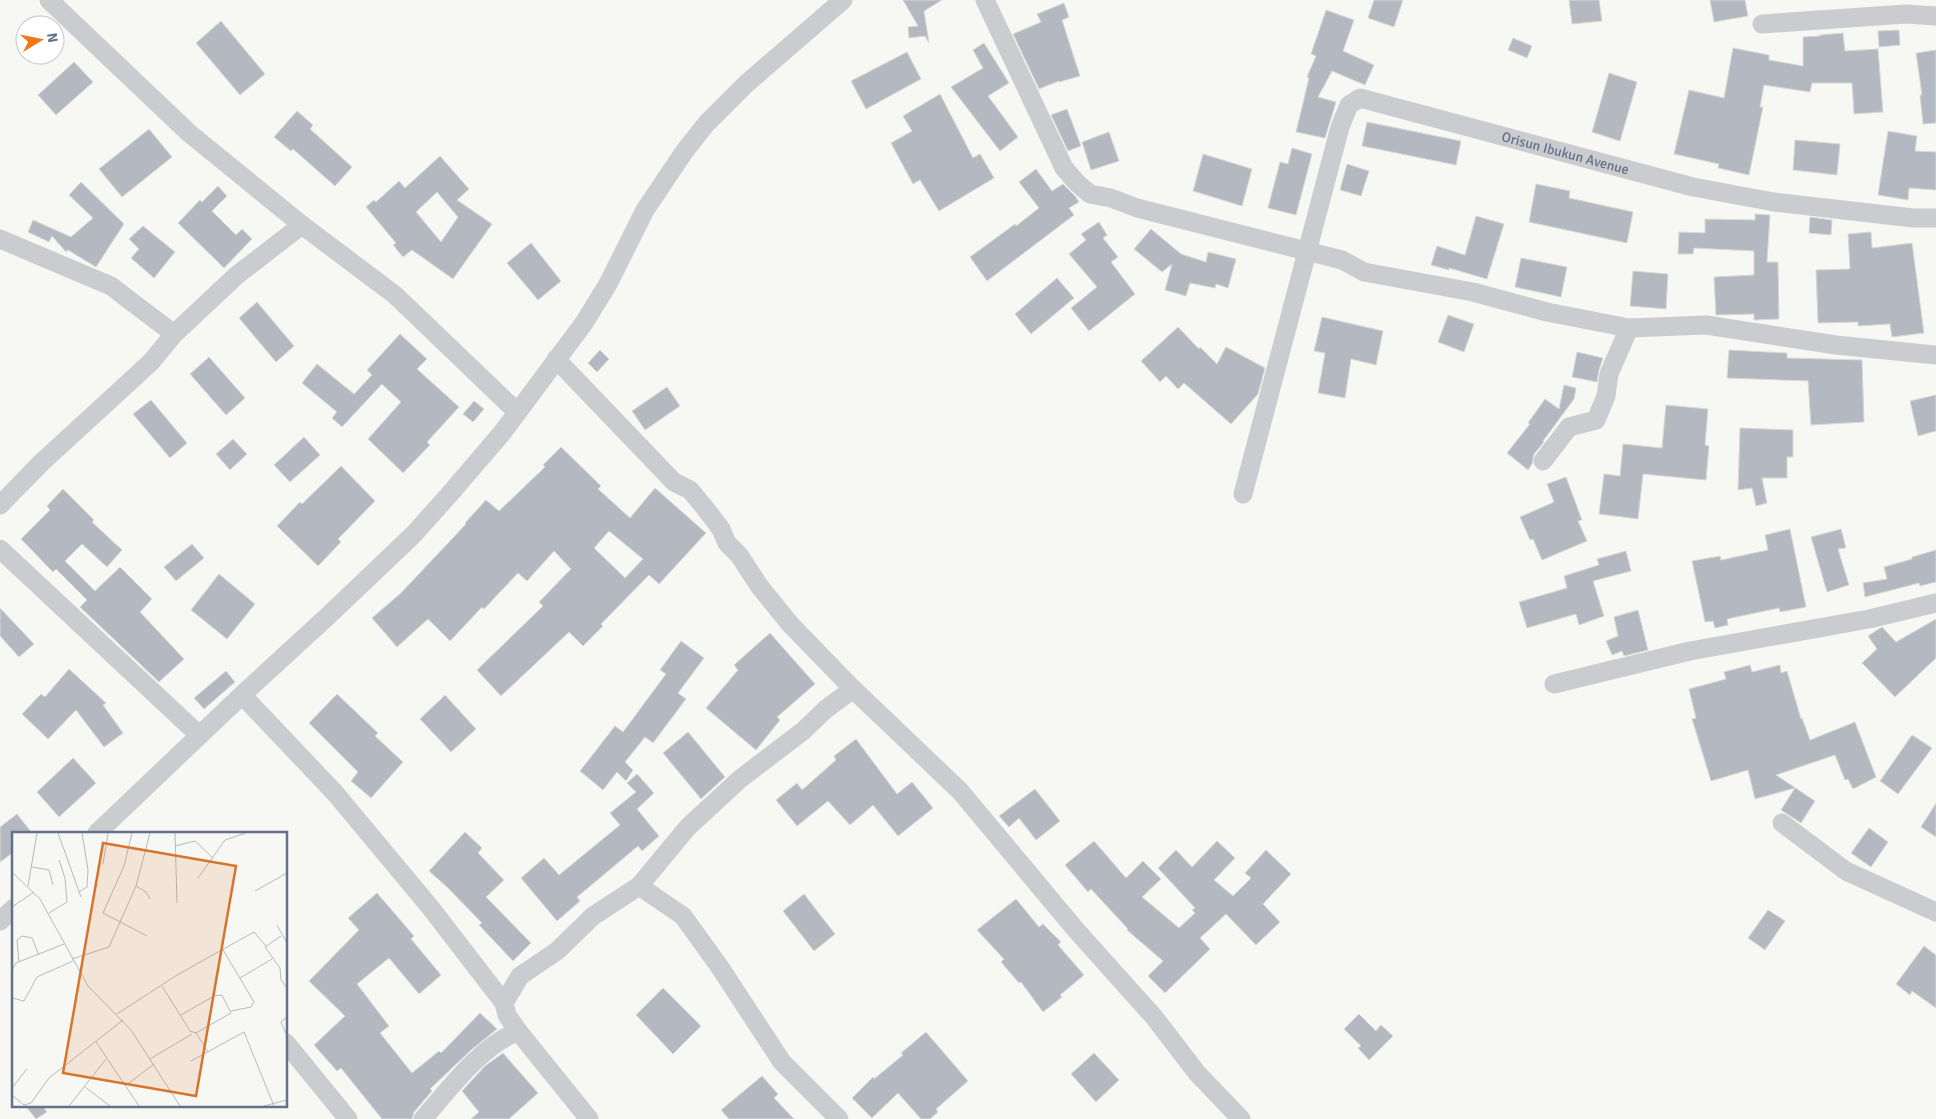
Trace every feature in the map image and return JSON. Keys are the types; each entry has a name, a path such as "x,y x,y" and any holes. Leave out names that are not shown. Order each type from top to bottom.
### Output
{"street":[{"path":"49,0 189,133 302,225 395,295 517,412"},
{"path":"98,832 413,535 448,496 517,412 584,323 608,284 644,210 667,175 706,124 746,84 843,0"},
{"path":"985,0 1064,168 1090,194 1111,198 1137,208 1342,260 1364,272 1473,292 1547,312 1629,328 1706,325 1836,345 1936,355"},
{"path":"1762,24 1906,14 1936,16"},
{"name":"Orisun Ibukun Avenue","path":"1242,494 1340,128 1349,105 1360,98 1693,187 1774,202 1913,218 1936,218"},
{"path":"0,505 41,463 151,362 174,334 236,275 302,225"},
{"path":"0,238 111,286 174,334"},
{"path":"1543,461 1569,428 1596,420 1606,396 1609,374 1629,328"},
{"path":"556,359 674,482 690,490 721,529 727,543 790,624 853,689 960,791 1076,930 1154,1017 1197,1073 1240,1119"},
{"path":"0,549 199,735"},
{"path":"1554,684 1690,651 1869,619 1936,603"},
{"path":"504,1003 520,976 557,951 593,916 639,886 688,827 740,779 853,689"},
{"path":"242,695 335,792 430,908 504,1003 507,1015 518,1031 589,1119"},
{"path":"1782,823 1846,871 1936,912"},
{"path":"639,886 683,916 719,966 782,1062 839,1119"},
{"path":"0,921 12,910"},
{"path":"423,1119 476,1060 506,1036 518,1031"},
{"path":"288,1045 348,1119"}],"building":[{"path":"903,0 942,0 924,11 929,43 925,36 909,38 908,27 918,26"},
{"path":"1374,0 1403,0 1394,27 1368,18"},
{"path":"1569,0 1599,0 1602,21 1572,24"},
{"path":"1710,0 1745,0 1748,16 1714,22"},
{"path":"1064,3 1069,17 1062,20 1080,76 1059,81 1039,89 1013,34 1041,22 1037,14"},
{"path":"1326,10 1354,20 1343,51 1374,65 1365,85 1332,71 1318,97 1336,102 1325,138 1296,132 1309,78 1307,77 1316,56 1311,54"},
{"path":"221,21 265,74 240,95 196,43"},
{"path":"1899,30 1900,45 1879,47 1878,31"},
{"path":"1843,33 1845,51 1878,49 1883,112 1854,114 1852,83 1812,83 1810,92 1764,85 1760,107 1763,107 1749,175 1718,168 1719,164 1674,154 1689,90 1724,98 1733,48 1769,55 1769,60 1803,66 1803,37"},
{"path":"1513,38 1532,46 1527,58 1508,50"},
{"path":"984,43 1009,83 988,96 1018,137 1000,151 951,87 983,68 973,50"},
{"path":"1936,50 1936,123 1923,124 1920,95 1922,95 1916,53"},
{"path":"907,52 921,79 866,109 851,81"},
{"path":"74,62 93,82 56,115 38,95"},
{"path":"1609,73 1637,82 1620,141 1592,132"},
{"path":"940,94 973,158 980,154 994,178 939,211 920,180 913,184 891,143 912,131 903,116"},
{"path":"1067,109 1081,146 1068,151 1051,115"},
{"path":"297,111 313,125 310,129 352,167 335,186 293,149 291,151 274,137"},
{"path":"1367,122 1461,141 1456,165 1362,146"},
{"path":"149,129 172,157 122,197 99,169"},
{"path":"1888,131 1917,136 1915,151 1936,152 1936,190 1909,188 1908,200 1878,195"},
{"path":"1109,132 1119,161 1091,170 1082,142"},
{"path":"1795,140 1840,144 1837,175 1793,170"},
{"path":"1292,148 1312,154 1296,215 1268,208 1280,162 1288,164"},
{"path":"1203,154 1252,169 1242,206 1193,191"},
{"path":"440,156 469,189 457,200 492,224 453,279 412,250 403,257 393,245 396,243 366,207 374,200 376,202 399,181 405,188","holes":["437,192 458,217 441,242 416,212"]},
{"path":"1347,164 1369,171 1361,196 1340,190"},
{"path":"1036,169 1052,191 1063,184 1076,197 1079,202 1069,208 1074,215 987,281 970,257 1039,208 1019,182"},
{"path":"81,182 124,224 96,267 68,250 66,252 52,236 49,242 28,232 33,220 71,237 93,218 69,195"},
{"path":"1536,184 1570,191 1569,198 1633,212 1627,243 1529,222"},
{"path":"218,186 227,196 212,211 236,235 242,229 252,239 224,268 178,223 200,200 202,202"},
{"path":"1755,214 1770,215 1767,262 1778,262 1779,319 1754,320 1754,314 1716,315 1714,277 1754,275 1754,251 1694,248 1693,254 1678,254 1679,232 1705,233 1705,219 1755,220"},
{"path":"1476,216 1504,224 1487,279 1431,265 1437,246 1465,255"},
{"path":"1810,217 1832,220 1831,235 1809,233"},
{"path":"1099,222 1107,235 1103,238 1118,257 1111,262 1135,294 1089,331 1071,308 1097,287 1069,254 1086,240 1081,234"},
{"path":"143,226 175,252 154,278 131,258 139,249 129,239"},
{"path":"1151,229 1181,254 1206,262 1208,252 1236,259 1228,288 1216,284 1215,288 1190,283 1186,296 1165,290 1172,264 1162,272 1134,249"},
{"path":"1871,232 1872,248 1912,243 1924,333 1892,337 1890,324 1858,326 1858,322 1818,323 1816,270 1850,269 1848,234"},
{"path":"531,243 561,281 538,300 507,263"},
{"path":"1521,258 1567,267 1561,297 1515,287"},
{"path":"1633,271 1668,274 1666,309 1630,306"},
{"path":"1057,278 1074,298 1031,334 1015,314"},
{"path":"257,302 294,346 276,362 239,318"},
{"path":"1448,315 1474,324 1464,352 1438,342"},
{"path":"1322,317 1383,331 1376,365 1351,359 1345,398 1318,393 1325,353 1314,351"},
{"path":"1178,327 1199,349 1200,347 1217,364 1226,347 1265,368 1258,394 1231,424 1184,383 1178,389 1166,376 1160,382 1141,361"},
{"path":"400,334 427,359 417,369 459,407 427,442 430,445 403,473 368,439 401,402 382,384 342,427 332,418 337,412 302,383 317,364 354,394 372,375 367,370"},
{"path":"600,350 609,359 597,372 588,363"},
{"path":"1729,350 1787,353 1787,358 1862,360 1864,422 1811,425 1808,381 1727,378"},
{"path":"1577,352 1603,358 1597,382 1572,377"},
{"path":"209,357 245,398 226,415 190,374"},
{"path":"1564,385 1576,388 1574,399 1534,454 1532,464 1528,470 1507,453 1530,424 1528,423 1545,399 1559,409"},
{"path":"667,387 680,406 645,430 632,411"},
{"path":"1936,395 1936,431 1918,436 1910,401"},
{"path":"151,400 187,443 170,458 133,414"},
{"path":"474,401 484,409 473,422 463,414"},
{"path":"1666,405 1708,409 1705,445 1709,446 1706,480 1643,474 1638,519 1599,514 1604,474 1620,476 1623,444 1662,448"},
{"path":"1740,428 1793,430 1793,457 1787,457 1787,478 1762,478 1767,503 1756,506 1752,488 1738,490"},
{"path":"304,437 320,455 290,482 274,465"},
{"path":"233,439 247,454 230,470 216,454"},
{"path":"561,447 601,486 598,489 630,518 655,488 706,533 659,584 649,575 601,624 603,626 583,646 569,632 501,696 477,670 543,606 539,602 571,569 554,551 527,581 518,573 450,641 428,619 397,647 372,618 401,593 486,500 499,511 545,467 543,465","holes":["609,531 643,559 625,578 594,548"]},
{"path":"341,466 375,501 338,539 341,542 318,566 277,526 300,502 302,504"},
{"path":"1566,477 1582,520 1578,521 1587,541 1542,560 1533,539 1530,540 1520,517 1554,502 1547,484"},
{"path":"63,489 94,520 92,522 122,550 107,567 82,544 65,561 95,591 120,567 152,599 140,612 184,659 159,682 80,607 87,600 56,569 53,572 21,539 50,510 47,506"},
{"path":"1790,529 1806,607 1780,612 1779,608 1727,619 1728,625 1715,628 1713,621 1705,622 1692,561 1720,556 1721,560 1768,550 1765,535"},
{"path":"1841,529 1846,548 1838,549 1849,585 1827,592 1811,537"},
{"path":"192,544 204,558 176,581 164,567"},
{"path":"1936,550 1936,582 1920,586 1919,583 1865,597 1863,583 1887,579 1884,567"},
{"path":"1626,551 1631,571 1593,581 1604,616 1579,625 1576,614 1527,628 1519,602 1567,588 1564,576 1599,565 1597,559"},
{"path":"219,574 255,604 227,639 191,610"},
{"path":"0,608 34,644 19,657 0,636"},
{"path":"1638,610 1648,650 1624,656 1622,651 1612,655 1606,641 1618,636 1614,617"},
{"path":"1936,619 1936,658 1895,697 1862,663 1877,649 1868,636 1882,627 1896,642"},
{"path":"770,633 815,684 777,717 780,720 756,750 706,708 738,670 734,665"},
{"path":"681,641 704,658 678,693 686,699 653,743 645,737 625,762 633,770 626,781 617,772 603,790 580,771 615,726 623,732 666,674 660,670"},
{"path":"1750,665 1752,672 1780,665 1781,673 1787,671 1801,719 1810,740 1855,722 1876,777 1853,789 1848,779 1845,780 1835,755 1776,775 1815,801 1801,823 1781,810 1795,788 1755,799 1748,770 1711,781 1692,719 1696,718 1689,689 1726,679 1724,672"},
{"path":"69,669 106,703 103,705 123,733 104,747 76,710 48,739 22,714 41,694 45,697"},
{"path":"226,671 235,682 204,709 194,698"},
{"path":"337,694 378,733 375,736 403,762 371,798 351,781 358,772 309,723"},
{"path":"445,695 476,729 451,752 420,719"},
{"path":"688,732 725,777 701,799 663,753"},
{"path":"1912,735 1932,748 1898,794 1880,781"},
{"path":"856,739 897,794 912,782 933,808 898,836 873,805 850,825 828,801 797,826 776,800 797,783 802,790 836,760 834,756"},
{"path":"73,758 96,783 59,817 37,792"},
{"path":"637,774 654,793 637,809 659,836 642,851 638,846 577,897 580,901 557,921 521,878 544,858 559,875 620,825 610,813 636,792 627,783"},
{"path":"1035,789 1060,821 1036,840 1019,818 1009,827 999,816"},
{"path":"1936,803 1936,837 1921,827"},
{"path":"17,814 31,832 12,832 12,853 0,862 0,827"},
{"path":"1869,828 1888,842 1871,867 1851,853"},
{"path":"465,832 482,848 478,853 504,880 486,897 531,943 513,961 479,925 482,923 429,871"},
{"path":"1094,841 1126,878 1143,861 1161,879 1142,897 1179,928 1195,913 1192,910 1195,908 1158,868 1176,850 1192,867 1217,841 1235,858 1214,880 1233,896 1251,878 1245,873 1266,850 1291,874 1263,904 1280,922 1256,945 1226,914 1200,938 1210,949 1165,993 1148,976 1163,961 1127,930 1091,889 1088,892 1065,865"},
{"path":"377,893 414,936 411,939 441,975 419,994 389,958 357,984 389,1026 380,1033 412,1073 439,1051 441,1053 480,1013 497,1029 471,1050 430,1089 432,1091 414,1112 412,1119 382,1119 341,1068 337,1071 314,1045 345,1016 309,981 359,930 348,918"},
{"path":"804,894 835,934 814,951 783,911"},
{"path":"1016,899 1039,927 1043,924 1061,942 1058,945 1084,975 1060,995 1062,997 1043,1012 1021,982 1019,983 1001,962 1004,959 977,930"},
{"path":"1768,910 1785,921 1765,950 1748,938"},
{"path":"1924,946 1936,955 1936,1008 1912,991 1910,995 1896,984"},
{"path":"663,988 701,1026 673,1054 636,1015"},
{"path":"1359,1014 1376,1031 1381,1025 1393,1036 1369,1060 1358,1048 1361,1046 1344,1029"},
{"path":"926,1032 968,1081 936,1109 938,1112 930,1119 921,1119 898,1093 872,1118 852,1098 873,1077 874,1079 903,1055 901,1053"},
{"path":"503,1053 538,1093 509,1119 471,1119 479,1112 462,1091 485,1066"},
{"path":"1094,1053 1119,1080 1096,1102 1071,1074"},
{"path":"762,1076 778,1094 774,1098 794,1119 729,1119 721,1110"},
{"path":"26,1106 43,1106 47,1112 36,1119"}]}
